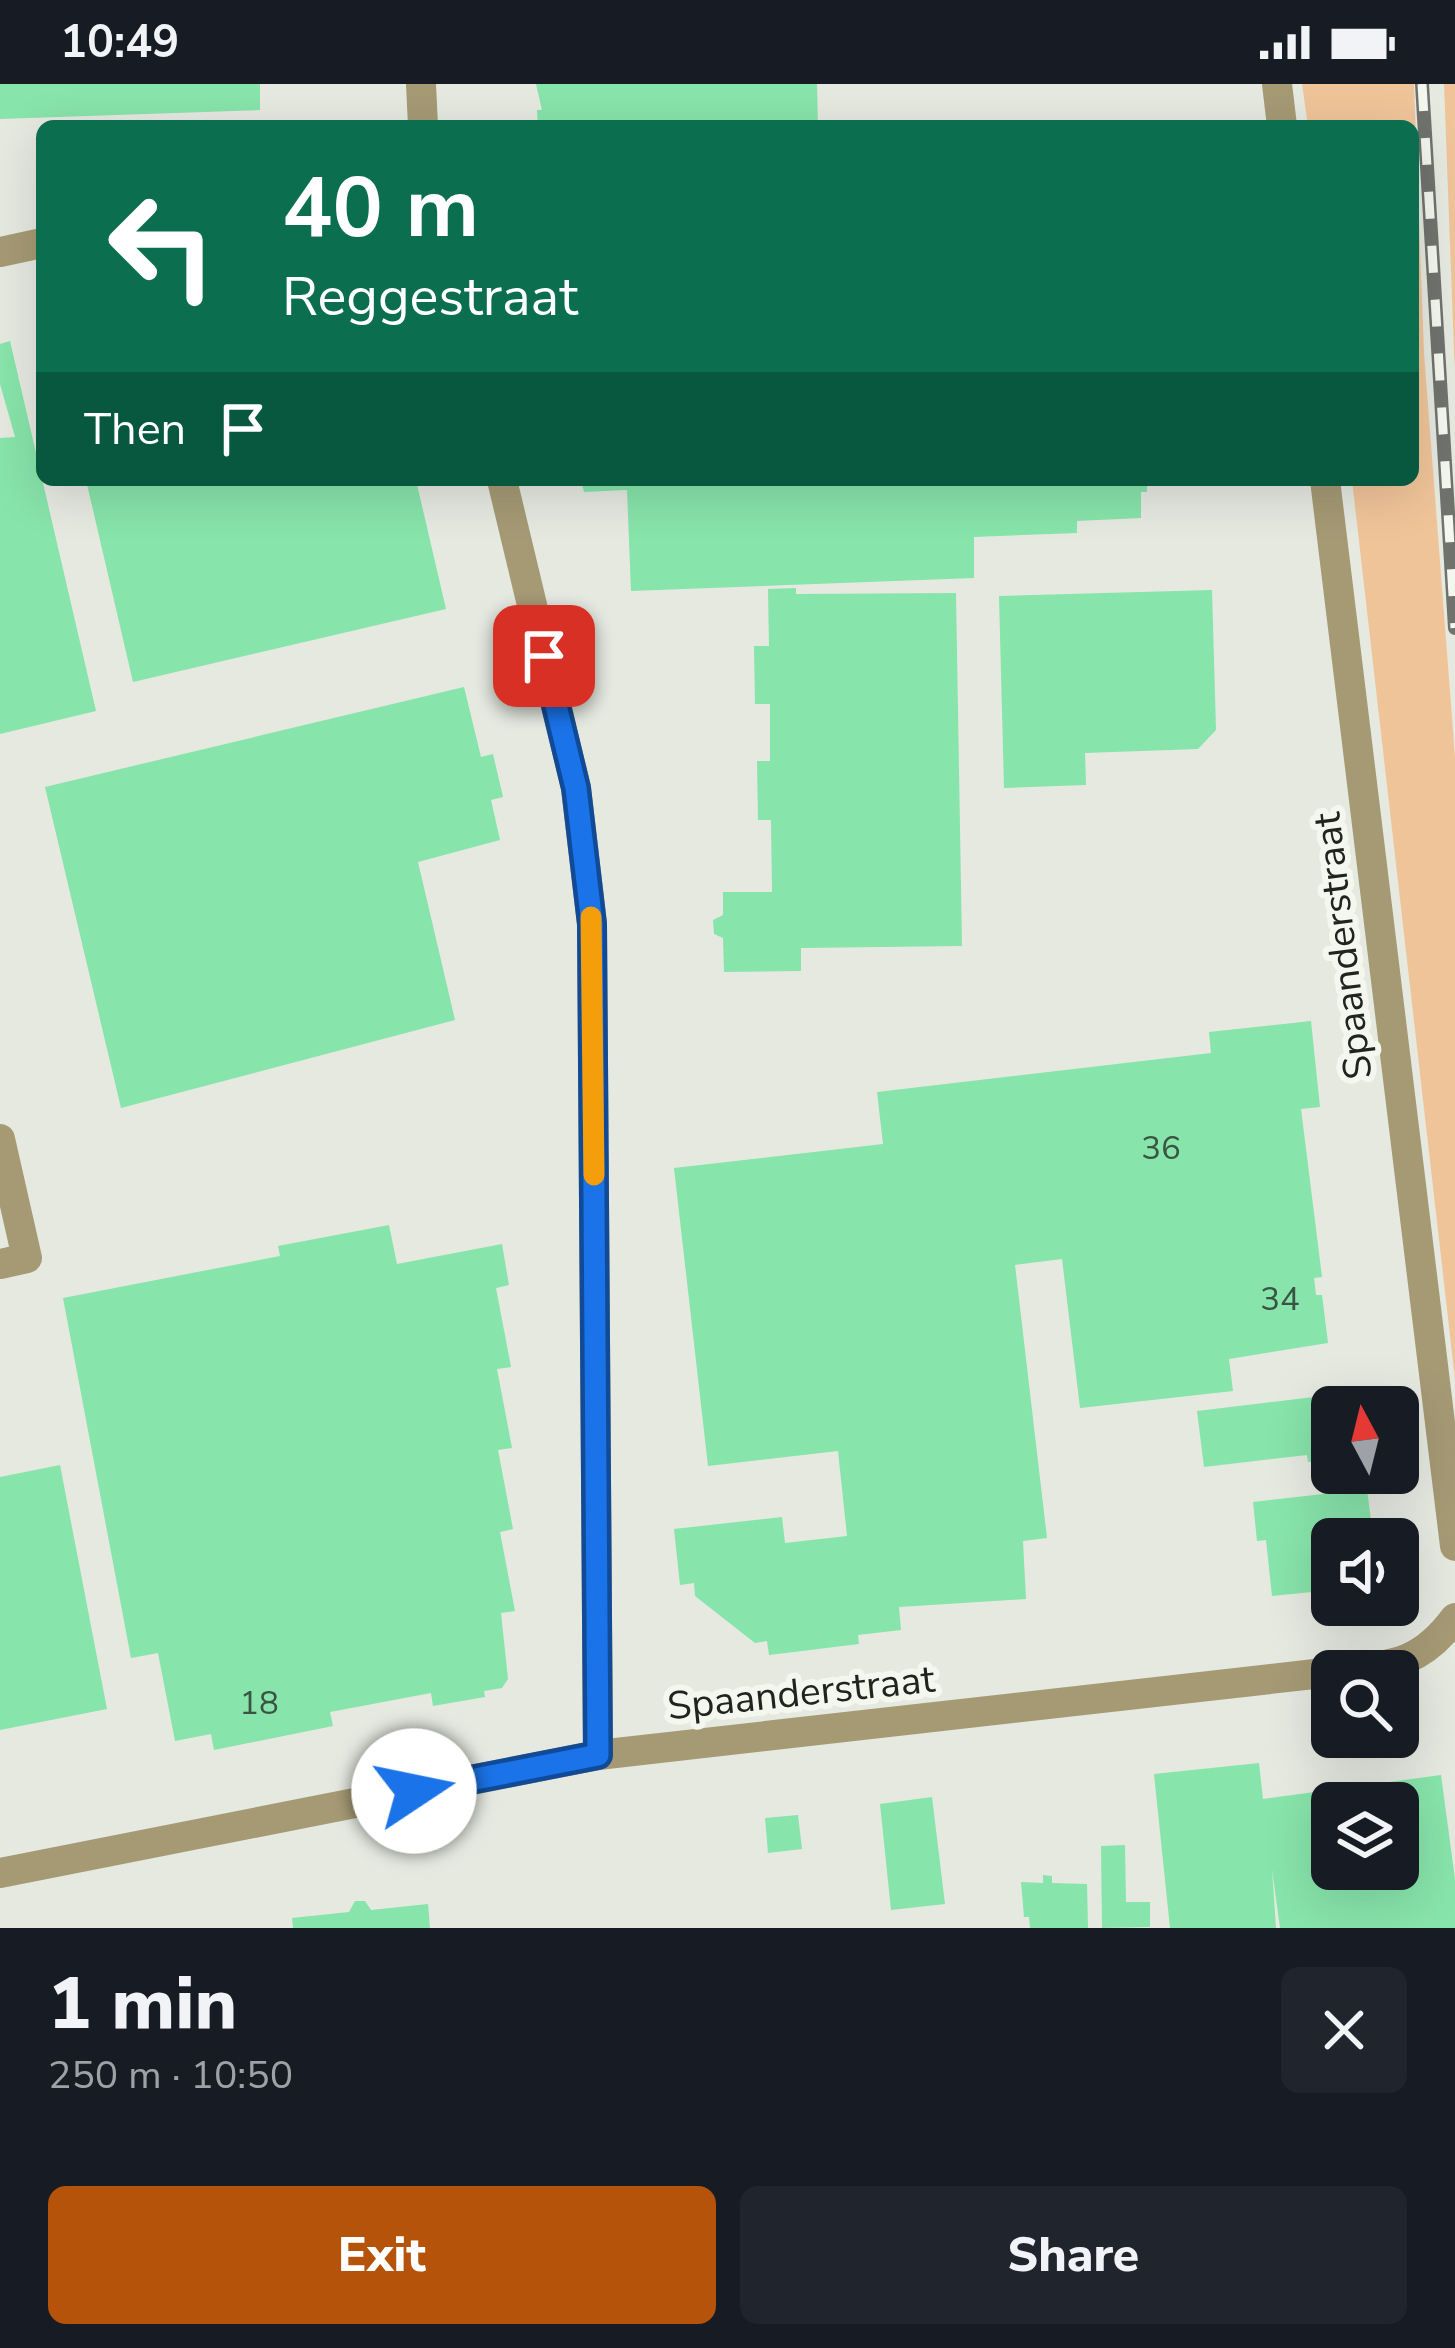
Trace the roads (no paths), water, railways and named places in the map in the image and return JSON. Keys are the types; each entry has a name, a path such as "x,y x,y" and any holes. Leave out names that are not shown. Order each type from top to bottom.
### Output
{"street":[{"path":"421,84 423,120"},
{"path":"1277,84 1281,120"},
{"path":"0,253 36,244"},
{"path":"503,486 576,788 592,924 598,1755"},
{"name":"Spaanderstraat","path":"1326,486 1455,1546"},
{"path":"0,1139 27,1258 0,1264"},
{"name":"Spaanderstraat","path":"1419,1654 1432,1648 1455,1618"},
{"name":"Spaanderstraat","path":"0,1873 598,1755 1311,1674"}],"railway":[{"path":"1422,84 1455,628"}]}
